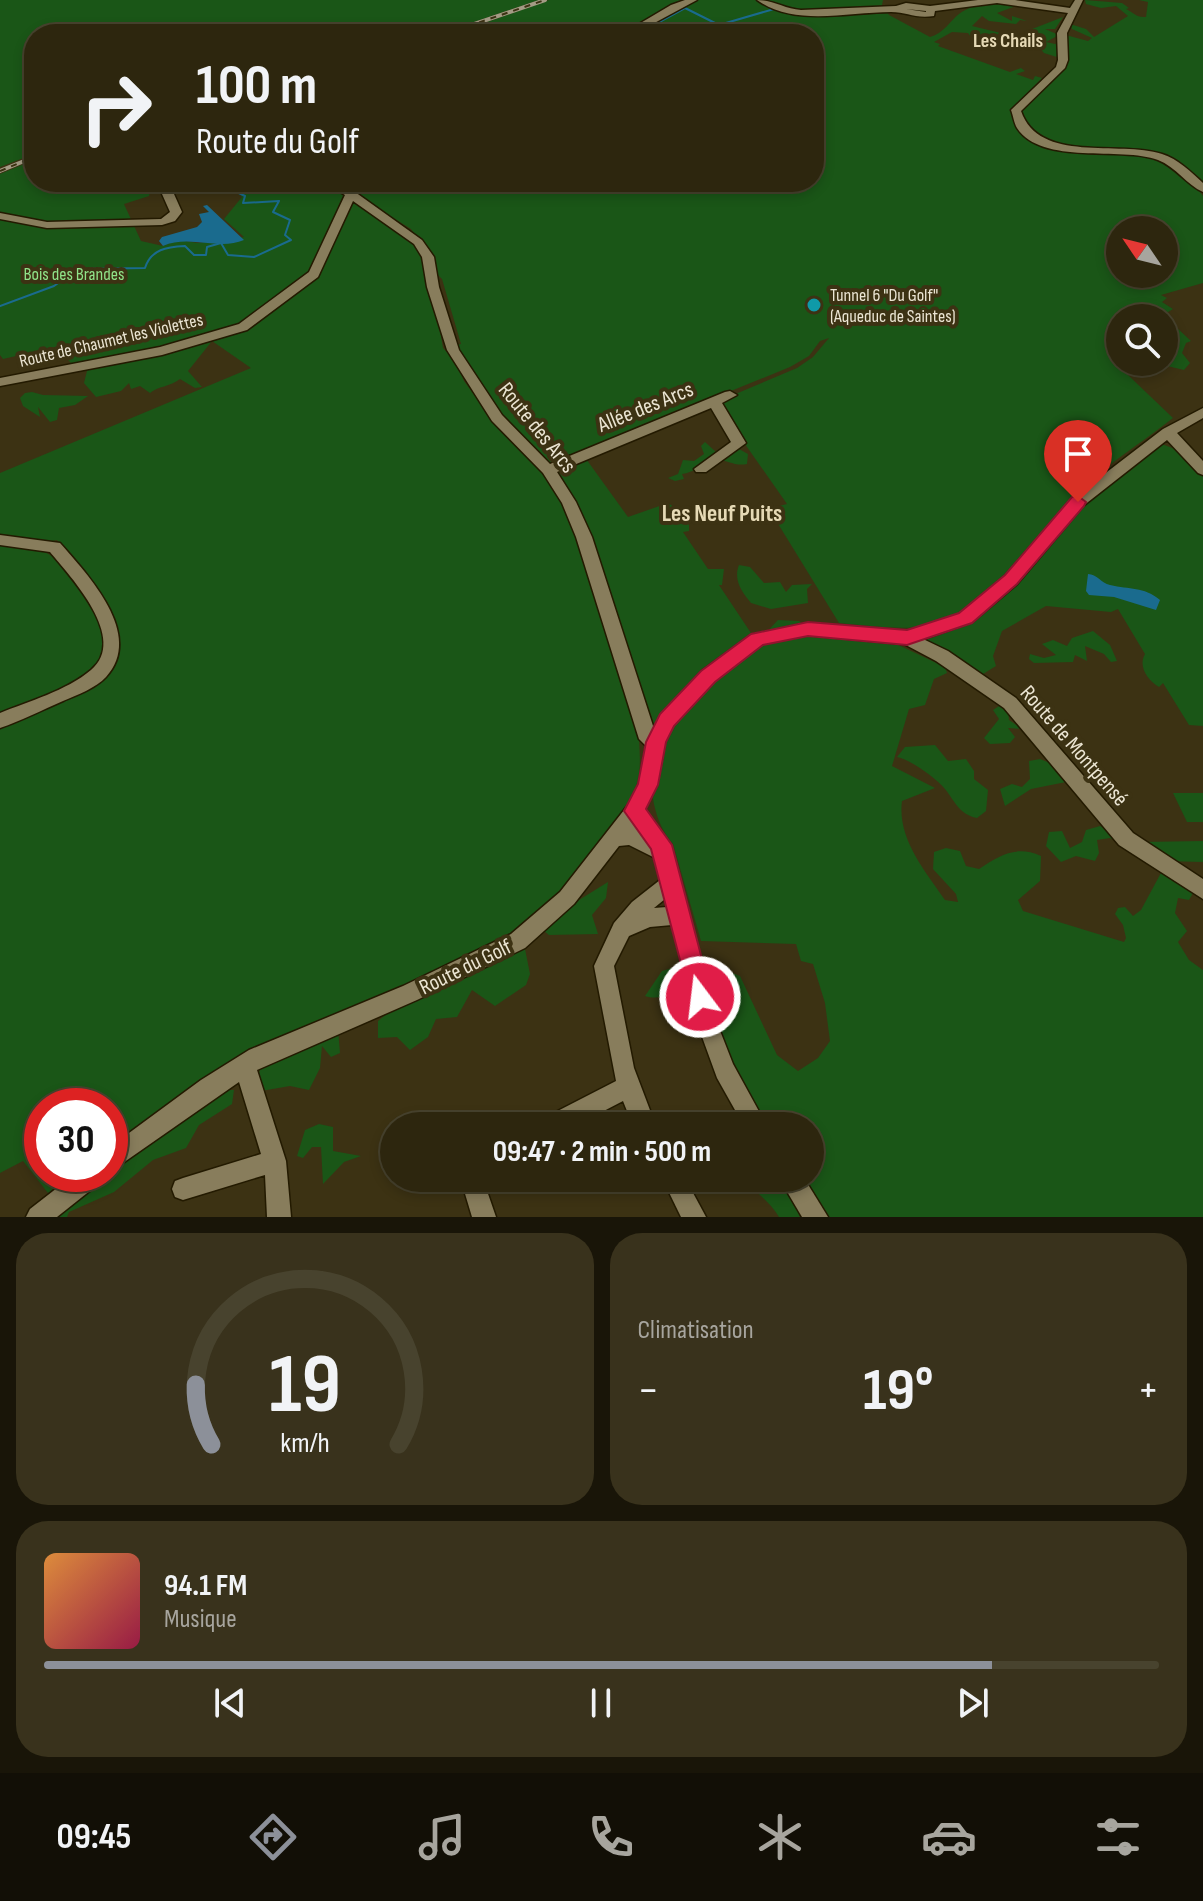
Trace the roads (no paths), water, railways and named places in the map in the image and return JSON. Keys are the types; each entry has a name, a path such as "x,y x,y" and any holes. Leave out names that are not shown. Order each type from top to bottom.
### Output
{"street":[{"path":"761,0 801,13 897,9 916,15 931,14 930,9 1009,1 1073,11"},
{"path":"1079,0 1062,33 1063,60 1060,68 1016,110 1022,129 1045,143 1059,147 1121,150 1172,161 1203,189"},
{"path":"646,24 689,1"},
{"path":"0,216 47,225 162,222 176,212 168,192"},
{"name":"Route des Arcs","path":"347,192 418,242 428,257 433,287 453,350 497,418 548,470 569,502 584,537 648,739 656,742"},
{"name":"Route de Chaumet les Violettes","path":"0,382 162,351 243,327 314,274 351,194"},
{"name":"Allée des Arcs","path":"548,470 730,395"},
{"name":"Allée des Arcs","path":"701,469 739,443 739,438 714,402"},
{"name":"Route du Golf","path":"128,1148 198,1096 245,1067 518,941 567,898 635,811 648,785 656,742 667,720 708,676 757,639 808,629 907,638 966,618 1011,580 1078,502 1168,432 1203,412"},
{"path":"1168,432 1203,470"},
{"path":"0,540 55,547 98,598 113,643 110,659 99,674 0,721"},
{"name":"Route de Montpensé","path":"907,638 942,656 1010,703 1126,839 1203,890"},
{"path":"635,811 661,845 711,1035 725,1070 748,1112"},
{"path":"613,838 631,837 663,853"},
{"path":"638,1112 629,1086 604,966 607,953 621,931 652,895 671,884"},
{"path":"621,931 648,918 679,915"},
{"path":"245,1067 275,1161 279,1217"},
{"path":"579,1112 629,1086"},
{"path":"183,1189 275,1161"},
{"path":"38,1217 70,1192"},
{"path":"476,1192 484,1217"},
{"path":"681,1192 694,1217"},
{"path":"799,1192 816,1217"}],"water":[{"path":"207,205 244,240 224,244 183,242 163,246 159,241 162,237 197,227 202,222 199,214 209,212 203,206"},
{"path":"1088,574 1110,585 1142,590 1154,596 1160,600 1156,610 1114,597 1089,595 1086,591"}],"waterway":[{"path":"655,24 685,8 717,24"},
{"path":"722,24 774,9"},
{"path":"0,306 54,286 78,269 145,268 151,257 166,248 185,246 194,255 206,255 207,247 221,243 228,255 254,257 291,240 285,235 290,220 273,212 279,201 243,203 245,196 237,192"}],"railway":[{"path":"474,24 545,0"},
{"path":"0,171 24,161"}],"place":[{"name":"Tunnel 6 \"Du Golf\" (Aqueduc de Saintes)","path":"814,305"}],"district":[{"name":"Les Chails","path":"1008,40"},
{"name":"Les Neuf Puits","path":"722,513"}],"park label":[{"name":"Bois des Brandes","path":"74,274"}]}
